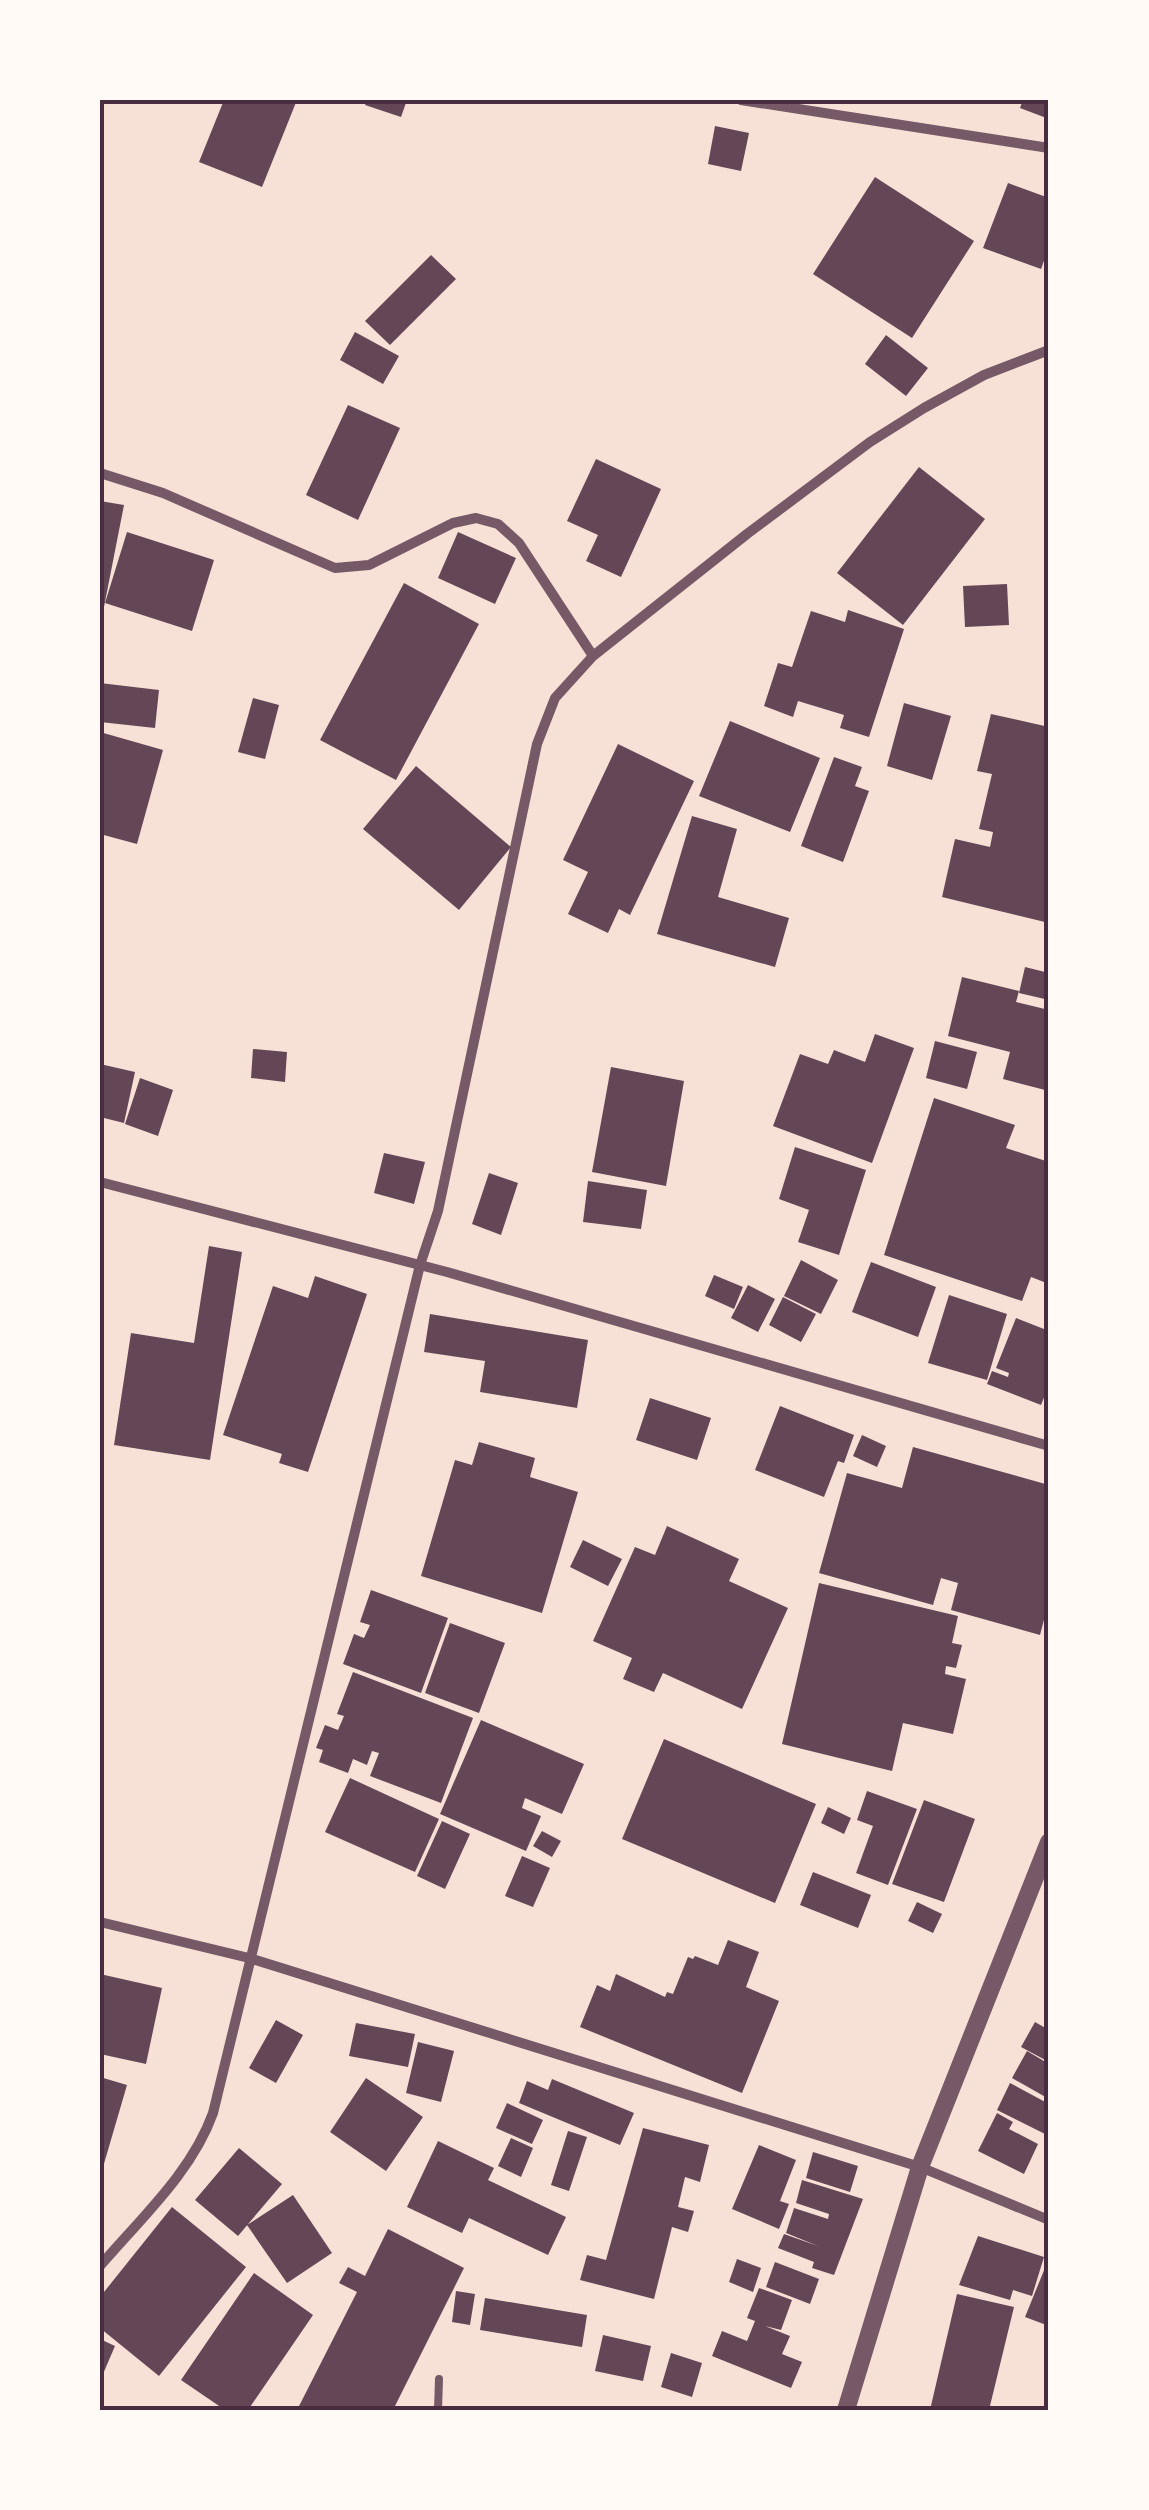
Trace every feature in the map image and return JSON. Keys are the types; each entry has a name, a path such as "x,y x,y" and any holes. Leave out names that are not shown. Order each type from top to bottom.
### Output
{"street":[{"path":"740,100 1049,148"},
{"path":"100,2266 202,2142 213,2113 420,1266 438,1211 537,744 555,698 593,656 870,442 984,374 1049,350"},
{"path":"100,473 163,493 334,568 369,566 453,523 476,518 498,524 519,543 593,656"},
{"path":"100,1182 420,1266 1049,1446"},
{"path":"846,2410 920,2167 1049,1842"},
{"path":"100,1922 248,1958 920,2167 1049,2220"}],"lane":[{"path":"438,2410 440,2379"}],"building":[{"path":"224,100 297,100 262,187 199,162"},
{"path":"367,100 407,100 401,117 365,105"},
{"path":"1023,100 1049,100 1049,119 1020,108"},
{"path":"715,126 749,133 741,171 708,164"},
{"path":"875,177 974,241 912,338 813,274"},
{"path":"1008,183 1049,198 1049,247 1041,269 983,248"},
{"path":"431,255 456,279 390,345 365,321"},
{"path":"355,332 399,356 383,384 340,360"},
{"path":"886,335 928,368 906,396 865,364"},
{"path":"348,405 400,428 358,520 306,495"},
{"path":"596,459 661,489 621,577 586,561 598,535 567,521"},
{"path":"919,467 985,519 903,625 837,573"},
{"path":"100,501 124,505 104,607 100,607"},
{"path":"127,532 214,560 192,631 105,603"},
{"path":"458,532 516,558 495,604 438,578"},
{"path":"404,583 479,624 396,780 320,740"},
{"path":"1007,584 1009,625 965,627 963,586"},
{"path":"848,610 904,629 869,737 840,728 844,715 798,701 793,717 764,706 778,663 792,667 811,611 845,622"},
{"path":"100,683 159,690 155,728 100,722"},
{"path":"253,698 279,705 265,759 238,752"},
{"path":"904,703 951,716 932,780 887,766"},
{"path":"991,714 1049,727 1049,923 942,897 955,839 990,847 993,832 979,829 992,774 977,771"},
{"path":"730,721 820,758 790,832 699,796"},
{"path":"100,732 163,750 137,844 100,834"},
{"path":"618,744 694,781 630,915 619,909 608,933 568,914 588,872 563,860"},
{"path":"834,757 862,767 855,786 869,791 843,862 801,846"},
{"path":"416,766 511,847 459,910 363,829"},
{"path":"692,816 737,829 718,897 789,918 775,967 657,934"},
{"path":"1025,967 1049,973 1049,1000 1019,993"},
{"path":"962,977 1019,991 1016,1002 1049,1010 1049,1091 1003,1079 1010,1052 948,1036"},
{"path":"875,1034 914,1048 872,1163 773,1126 800,1054 828,1064 834,1050 865,1062"},
{"path":"935,1041 977,1052 967,1089 926,1078"},
{"path":"253,1049 287,1052 285,1082 251,1078"},
{"path":"100,1064 135,1072 124,1123 100,1117"},
{"path":"611,1067 684,1081 666,1186 592,1172"},
{"path":"140,1078 173,1090 158,1136 125,1124"},
{"path":"934,1098 1015,1125 1006,1148 1049,1162 1049,1266 1044,1282 1031,1277 1022,1301 884,1255"},
{"path":"795,1147 866,1170 839,1255 798,1242 809,1210 779,1199"},
{"path":"384,1153 425,1162 414,1204 374,1193"},
{"path":"489,1173 518,1183 501,1235 472,1224"},
{"path":"588,1181 647,1190 641,1229 583,1222"},
{"path":"209,1246 242,1252 210,1460 114,1445 131,1333 194,1343"},
{"path":"801,1260 838,1280 821,1314 784,1296"},
{"path":"871,1262 936,1287 918,1337 852,1312"},
{"path":"714,1275 743,1287 734,1309 705,1296"},
{"path":"315,1276 367,1294 308,1472 279,1463 282,1454 223,1435 273,1286 308,1298"},
{"path":"748,1285 775,1299 758,1332 731,1318"},
{"path":"949,1295 1007,1314 987,1380 928,1363"},
{"path":"783,1297 816,1314 801,1342 769,1325"},
{"path":"430,1314 588,1340 577,1408 480,1392 485,1361 424,1352"},
{"path":"1016,1318 1049,1331 1049,1385 1041,1405 987,1384 992,1371 1008,1377 1009,1373 996,1368"},
{"path":"650,1398 711,1418 697,1460 636,1440"},
{"path":"780,1406 854,1435 844,1463 838,1461 824,1497 755,1470"},
{"path":"862,1435 886,1446 877,1467 853,1456"},
{"path":"479,1442 535,1458 530,1477 578,1492 542,1613 421,1576 455,1460 472,1465"},
{"path":"913,1447 1049,1485 1049,1601 1040,1635 951,1610 958,1583 941,1578 933,1605 819,1573 847,1473 902,1488"},
{"path":"667,1526 739,1559 729,1581 788,1608 742,1709 663,1673 654,1692 623,1679 632,1658 593,1641 635,1547 655,1555"},
{"path":"583,1540 622,1559 608,1586 570,1567"},
{"path":"819,1583 958,1616 952,1643 962,1645 956,1668 946,1666 945,1674 966,1679 953,1734 903,1723 892,1771 782,1744"},
{"path":"371,1590 448,1618 421,1693 343,1664 354,1634 364,1638 370,1625 360,1622"},
{"path":"450,1623 505,1643 479,1713 425,1693"},
{"path":"353,1672 473,1718 441,1803 370,1776 379,1753 372,1751 367,1765 353,1759 348,1773 319,1762 323,1750 316,1748 325,1725 338,1730 344,1716 337,1714"},
{"path":"481,1720 584,1764 562,1814 525,1798 522,1808 541,1816 526,1851 440,1814"},
{"path":"664,1739 816,1804 775,1903 622,1839"},
{"path":"350,1778 439,1819 415,1872 325,1832"},
{"path":"867,1791 917,1809 888,1885 856,1873 873,1826 857,1820"},
{"path":"924,1800 975,1819 944,1902 892,1884"},
{"path":"828,1807 851,1818 844,1834 821,1823"},
{"path":"442,1821 470,1834 445,1889 417,1876"},
{"path":"542,1831 561,1841 552,1857 533,1846"},
{"path":"522,1856 550,1868 533,1907 505,1896"},
{"path":"813,1872 871,1895 858,1928 800,1905"},
{"path":"917,1902 942,1914 933,1933 908,1921"},
{"path":"728,1940 759,1952 746,1987 779,2001 742,2093 580,2027 597,1985 610,1991 616,1974 665,1997 667,1992 673,1994 688,1957 718,1965"},
{"path":"100,1974 162,1988 146,2064 100,2054"},
{"path":"276,2020 303,2035 276,2083 249,2068"},
{"path":"1035,2022 1049,2030 1049,2062 1021,2047"},
{"path":"356,2023 415,2034 408,2067 349,2056"},
{"path":"418,2042 454,2051 441,2102 406,2093"},
{"path":"1027,2051 1049,2064 1049,2099 1012,2078"},
{"path":"100,2077 127,2085 101,2174 100,2174"},
{"path":"366,2078 423,2117 386,2171 330,2132"},
{"path":"552,2079 634,2113 620,2145 519,2103 527,2081 548,2090"},
{"path":"1010,2083 1049,2104 1045,2134 997,2110"},
{"path":"507,2103 543,2120 532,2144 496,2128"},
{"path":"997,2113 1013,2122 1009,2129 1038,2144 1024,2174 978,2151"},
{"path":"643,2128 709,2145 700,2182 685,2177 678,2207 694,2211 688,2232 672,2227 654,2299 580,2280 587,2255 606,2260"},
{"path":"568,2131 587,2137 569,2191 551,2185"},
{"path":"511,2138 533,2148 521,2177 498,2166"},
{"path":"438,2141 494,2168 488,2180 566,2217 548,2255 469,2218 462,2233 407,2207"},
{"path":"759,2145 796,2160 780,2201 789,2204 779,2229 732,2209"},
{"path":"239,2148 282,2184 238,2236 195,2200"},
{"path":"813,2152 858,2166 850,2192 806,2178"},
{"path":"802,2180 863,2199 834,2275 812,2268 814,2262 778,2248 784,2234 818,2246 786,2233 794,2208 828,2219 829,2214 796,2203"},
{"path":"293,2195 332,2253 287,2283 247,2225"},
{"path":"172,2207 246,2267 159,2376 100,2328 100,2297"},
{"path":"388,2229 464,2268 393,2410 297,2410 357,2292 339,2283 348,2267 365,2276"},
{"path":"978,2236 1044,2257 1032,2296 1013,2290 1010,2300 959,2285"},
{"path":"1049,2258 1049,2326 1025,2317"},
{"path":"737,2259 761,2268 753,2292 729,2282"},
{"path":"775,2262 819,2279 810,2304 766,2287"},
{"path":"254,2273 313,2315 248,2410 225,2410 181,2380"},
{"path":"759,2288 792,2300 781,2330 765,2326 790,2336 782,2354 802,2362 791,2388 712,2356 722,2331 747,2341 755,2321 747,2318"},
{"path":"456,2291 475,2294 470,2325 452,2322"},
{"path":"957,2294 1014,2307 989,2410 930,2410"},
{"path":"485,2298 587,2315 582,2347 480,2330"},
{"path":"603,2335 651,2346 643,2381 595,2371"},
{"path":"100,2339 115,2346 100,2381"},
{"path":"671,2353 702,2363 692,2397 661,2387"}]}
